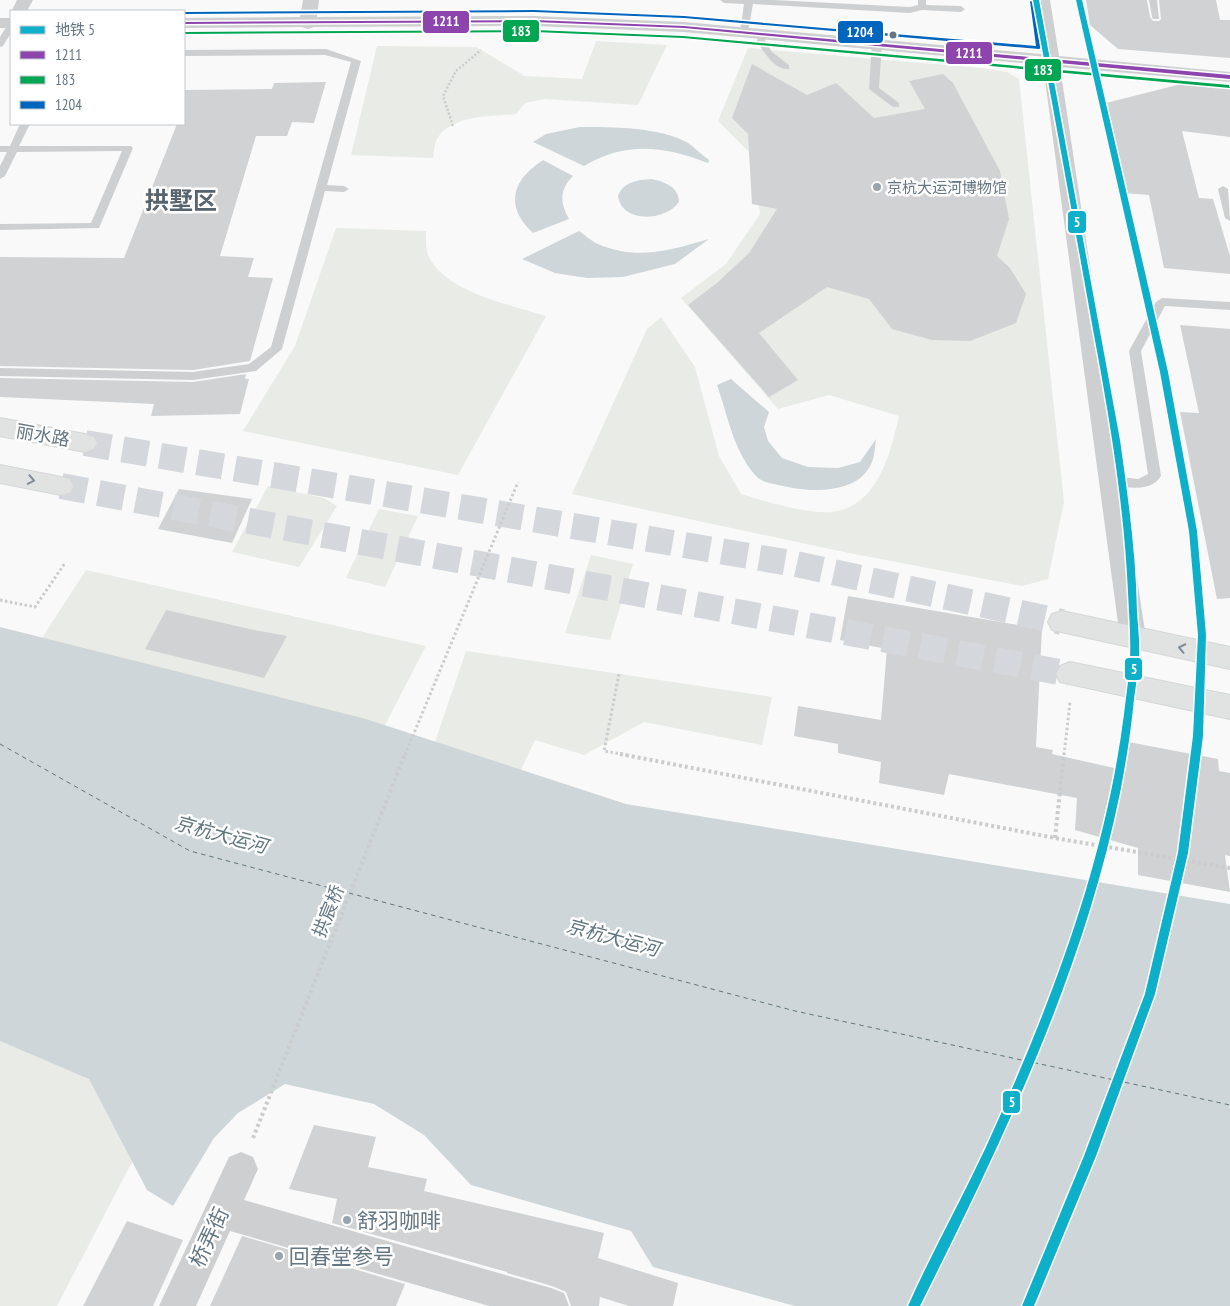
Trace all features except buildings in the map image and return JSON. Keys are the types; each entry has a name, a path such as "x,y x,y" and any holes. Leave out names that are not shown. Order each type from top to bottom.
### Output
{"main road":[{"name":"丽水路","path":"0,428 85,443"},
{"path":"0,474 61,486"},
{"path":"1062,622 1230,658"},
{"path":"1071,687 1230,707"}],"street":[{"path":"308,24 311,0"},
{"path":"531,0 534,21"},
{"path":"1042,0 1133,638"},
{"path":"185,23 308,24 534,21 684,27 877,43 1051,59 1130,69 1230,77"},
{"name":"桥弄街","path":"177,1306 241,1169"},
{"path":"220,1211 552,1306"}],"lane":[{"path":"724,0 910,10 922,3 961,9"},
{"path":"1153,0 1156,17"},
{"path":"744,32 749,2"},
{"path":"0,44 10,26"},
{"path":"762,33 761,41 769,54 786,67"},
{"path":"877,43 874,89 896,105"},
{"path":"0,372 193,376 252,368 276,349 356,61 326,52 185,53"},
{"path":"0,176 25,125"},
{"path":"0,148 128,148 94,226 0,227"},
{"path":"320,188 344,189"},
{"path":"1223,189 1230,218"},
{"path":"1111,481 1140,484 1155,476 1135,351 1162,302 1230,306"}],"path":[{"path":"453,126 443,96 456,71 481,50"},
{"name":"拱宸桥","path":"241,1169 441,664 518,482"},
{"path":"0,600 35,607 65,563"},
{"path":"619,674 604,752 1055,838 1230,868"},
{"path":"1055,838 1071,687"}],"shaded area":[{"path":"596,41 667,45 638,105 545,99 525,103 516,114 473,118 452,125 437,139 433,158 351,155 377,46 476,47 525,76 582,79"},
{"path":"748,48 981,68 1007,72 1019,79 1064,502 1048,579 1022,586 849,553 572,494 647,329 661,317 695,367 719,456 741,494 803,510 816,512 838,511 852,506 864,497 881,473 887,459 899,416 829,395 778,409 681,298 726,264 760,214 754,157 718,121"},
{"path":"336,228 426,231 426,248 429,257 450,280 481,296 546,316 458,475 243,431 295,346"},
{"path":"268,486 324,498 337,506 299,567 232,552"},
{"path":"379,509 418,516 385,587 346,578"},
{"path":"591,555 633,564 610,640 565,633"},
{"path":"86,570 426,646 385,725 42,638"},
{"path":"466,651 772,697 762,745 644,722 584,755 535,740 521,770 435,742"},
{"path":"0,1041 89,1078 133,1160 57,1306 0,1306"}],"water":[{"path":"580,127 636,129 664,134 688,143 709,160 708,163 676,153 645,149 615,153 584,166 533,142 546,134"},
{"path":"543,160 573,176 565,186 562,197 569,219 533,233 518,213 515,203 516,194 524,176"},
{"path":"651,179 666,183 673,188 679,202 665,213 655,216 645,217 627,211 621,205 618,196 620,191 631,183"},
{"path":"579,231 598,244 626,252 640,253 667,250 709,239 675,264 623,277 587,278 555,273 522,259"},
{"path":"731,379 769,412 764,427 768,441 782,458 808,467 838,468 860,462 876,439 873,459 866,473 846,486 820,490 794,488 758,478 743,458 737,446 717,385"},
{"name":"京杭大运河","path":"0,627 366,719 626,804 1230,904 1230,1306 795,1306 653,1267 631,1231 471,1185 424,1135 374,1104 285,1084 238,1113 214,1138 173,1206 147,1190 89,1079 0,1041"}],"ferry route":[{"path":"0,744 190,851 795,1011 1230,1105"}],"tunnel":[{"path":"85,443 796,564 1062,622"},
{"path":"61,486 1070,674"}],"metro line":[{"name":"5","path":"914,1306 989,1153 1024,1075 1055,996 1083,916 1106,834 1124,751 1134,666 1135,643 1129,539 1121,473 1105,375 1036,0"},
{"name":"5","path":"1028,1306 1090,1156 1150,994 1183,853 1198,736 1202,635 1193,531 1164,372 1079,0"}],"transit line":[{"name":"1204","path":"185,13 534,11 684,17 1039,48 1032,2"},
{"name":"1211","path":"185,23 534,21 684,27 1230,77"},
{"name":"183","path":"185,33 534,31 683,37 1229,87"}],"place":[{"name":"京杭大运河博物馆","path":"877,187"},
{"name":"舒羽咖啡","path":"347,1220"},
{"name":"回春堂参号","path":"279,1256"}],"district":[{"name":"拱墅区","path":"181,200"}]}
